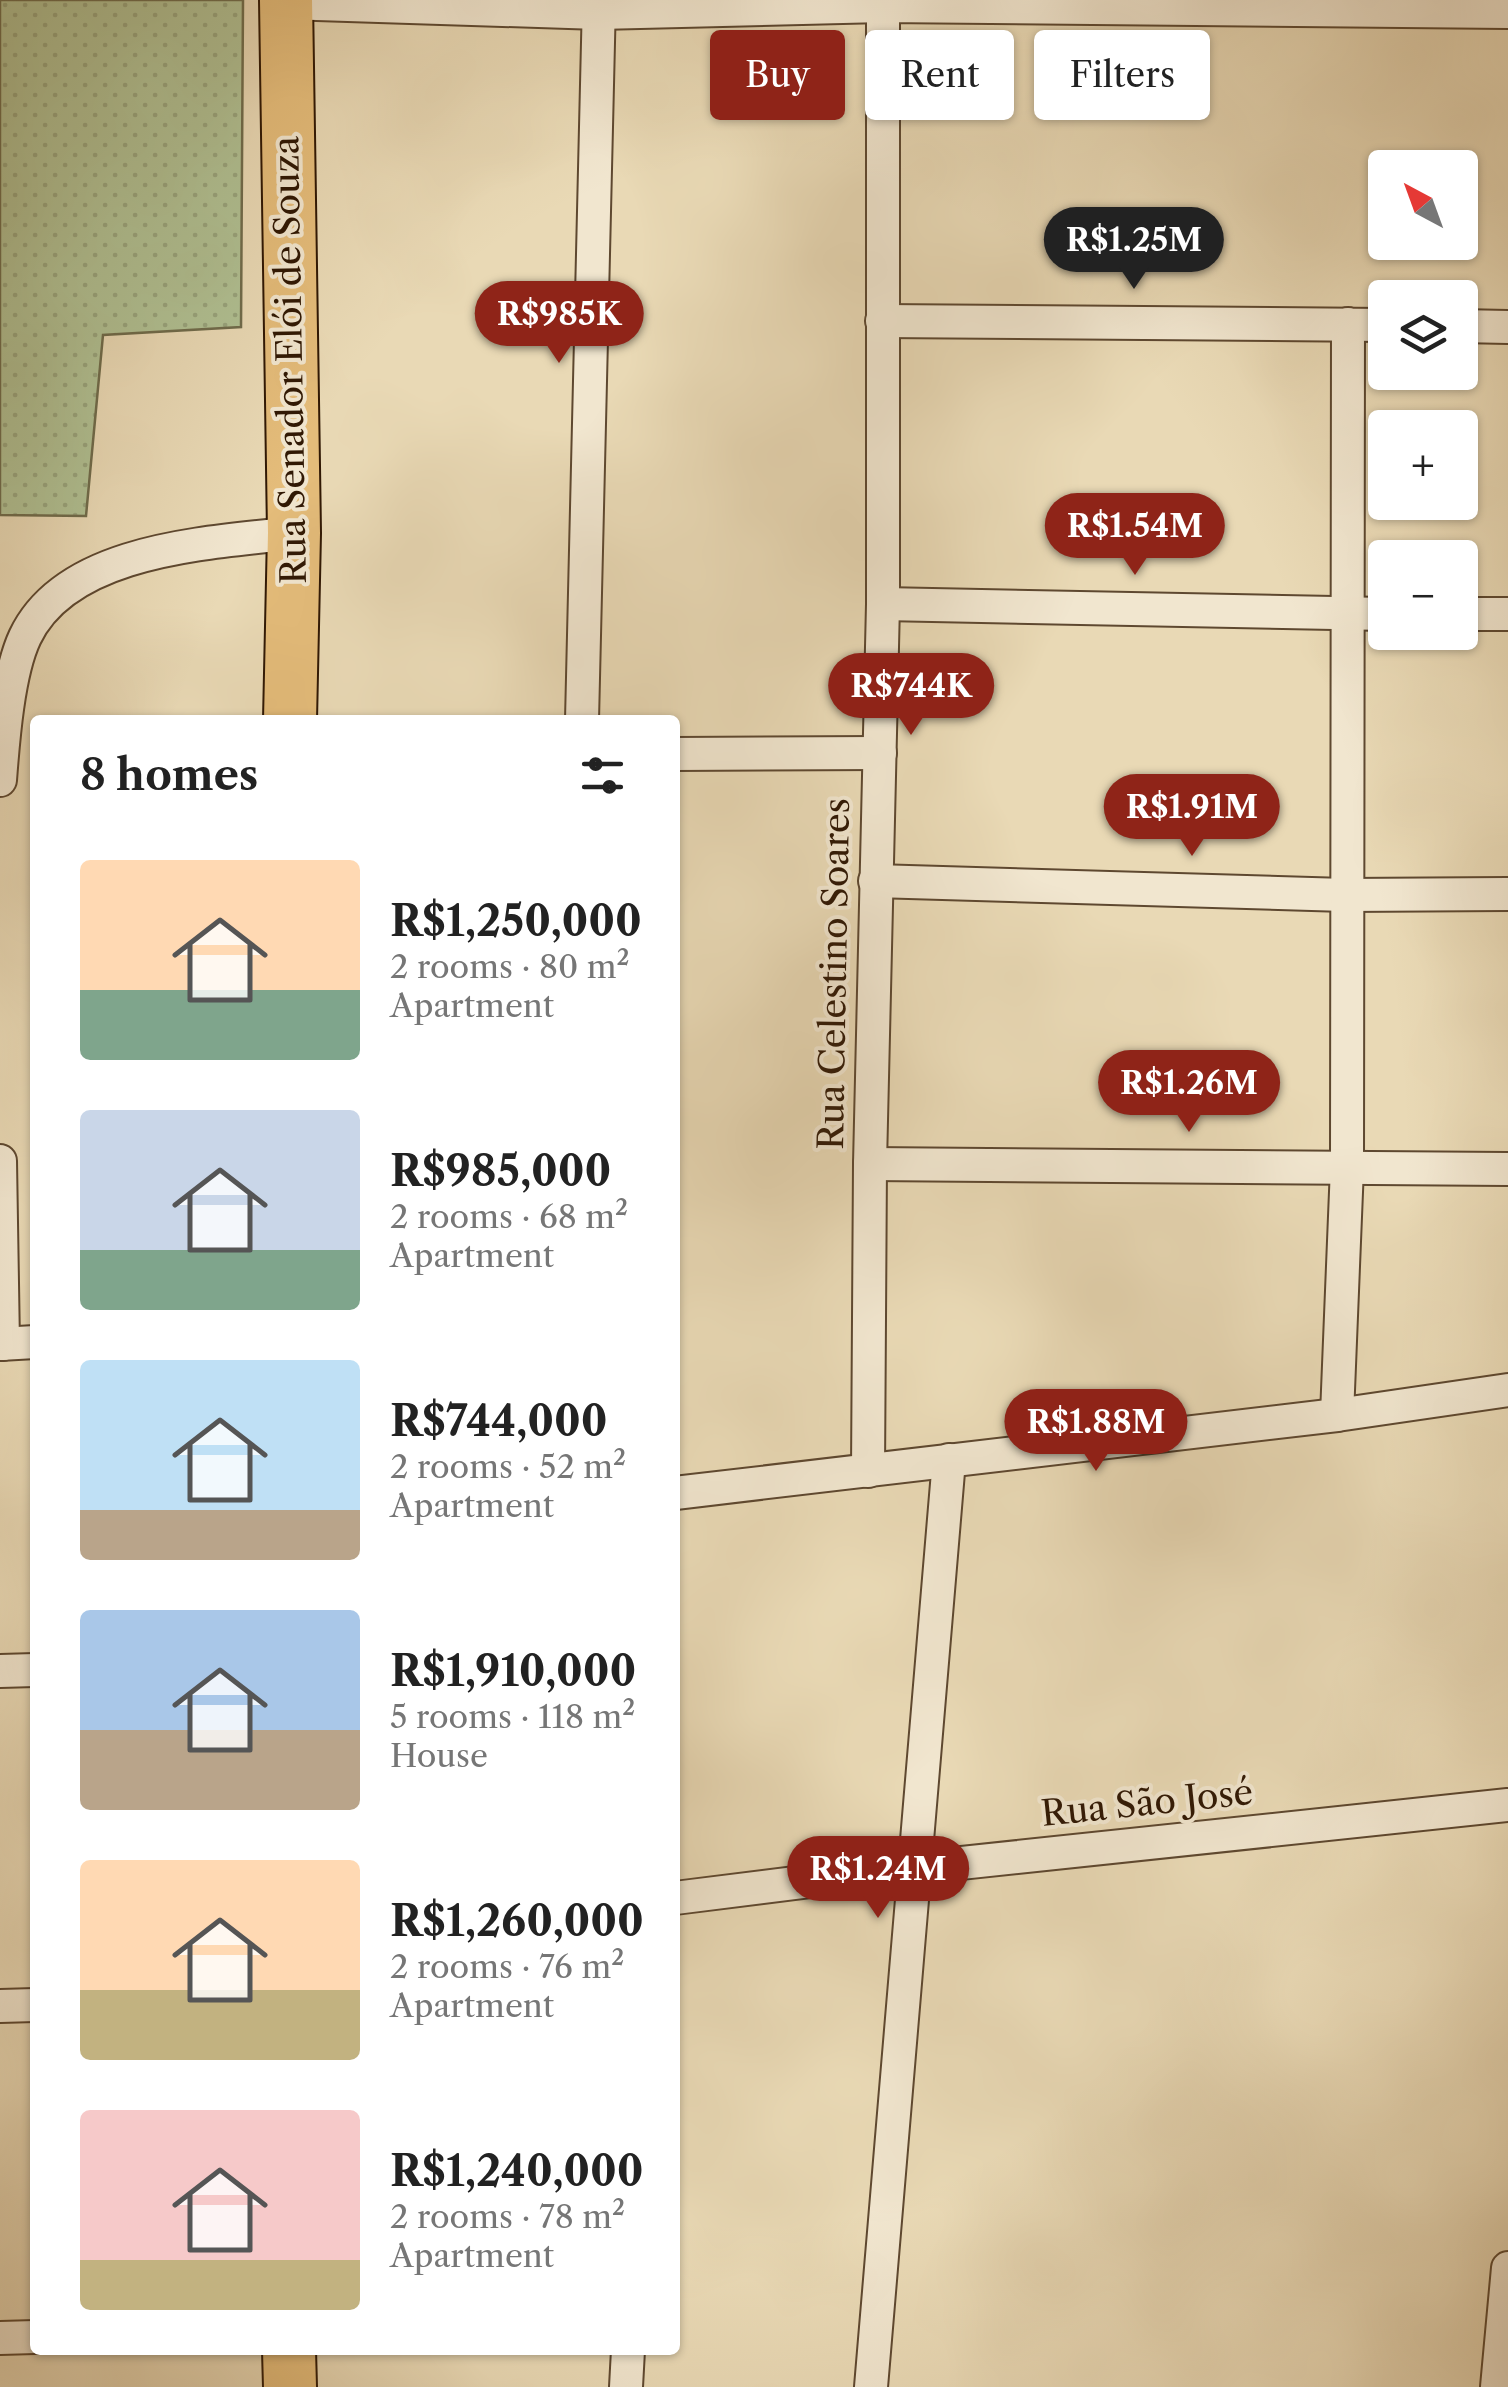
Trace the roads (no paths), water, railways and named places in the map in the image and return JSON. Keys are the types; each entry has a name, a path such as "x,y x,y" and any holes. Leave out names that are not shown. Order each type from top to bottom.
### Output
{"main road":[{"name":"Rua Senador Elói de Souza","path":"286,2 294,533 290,715"},
{"path":"289,2355 290,2387"}],"street":[{"path":"286,2 599,7 883,3 1508,12"},
{"name":"Rua Celestino Soares","path":"868,1471 875,881 884,604 883,3"},
{"path":"582,715 599,7"},
{"path":"882,321 1368,325"},
{"path":"1336,1415 1347,1167 1348,324"},
{"path":"1478,326 1508,327"},
{"path":"0,780 2,722 24,638 41,612 71,586 124,560 191,545 294,533"},
{"path":"884,604 1368,614"},
{"path":"1478,614 1508,614"},
{"path":"680,754 880,753"},
{"path":"875,881 1345,895 1508,894"},
{"path":"0,1162 13,1344"},
{"path":"870,1164 1508,1169"},
{"path":"680,1492 1336,1415 1508,1390"},
{"path":"871,2387 949,1460"},
{"path":"0,1671 30,1670"},
{"name":"Rua São José","path":"680,1897 914,1868 1508,1805"},
{"path":"0,2006 30,2005"},
{"path":"1497,2387 1508,2268"},
{"path":"0,2338 30,2336"},
{"path":"626,2387 628,2355"}]}
